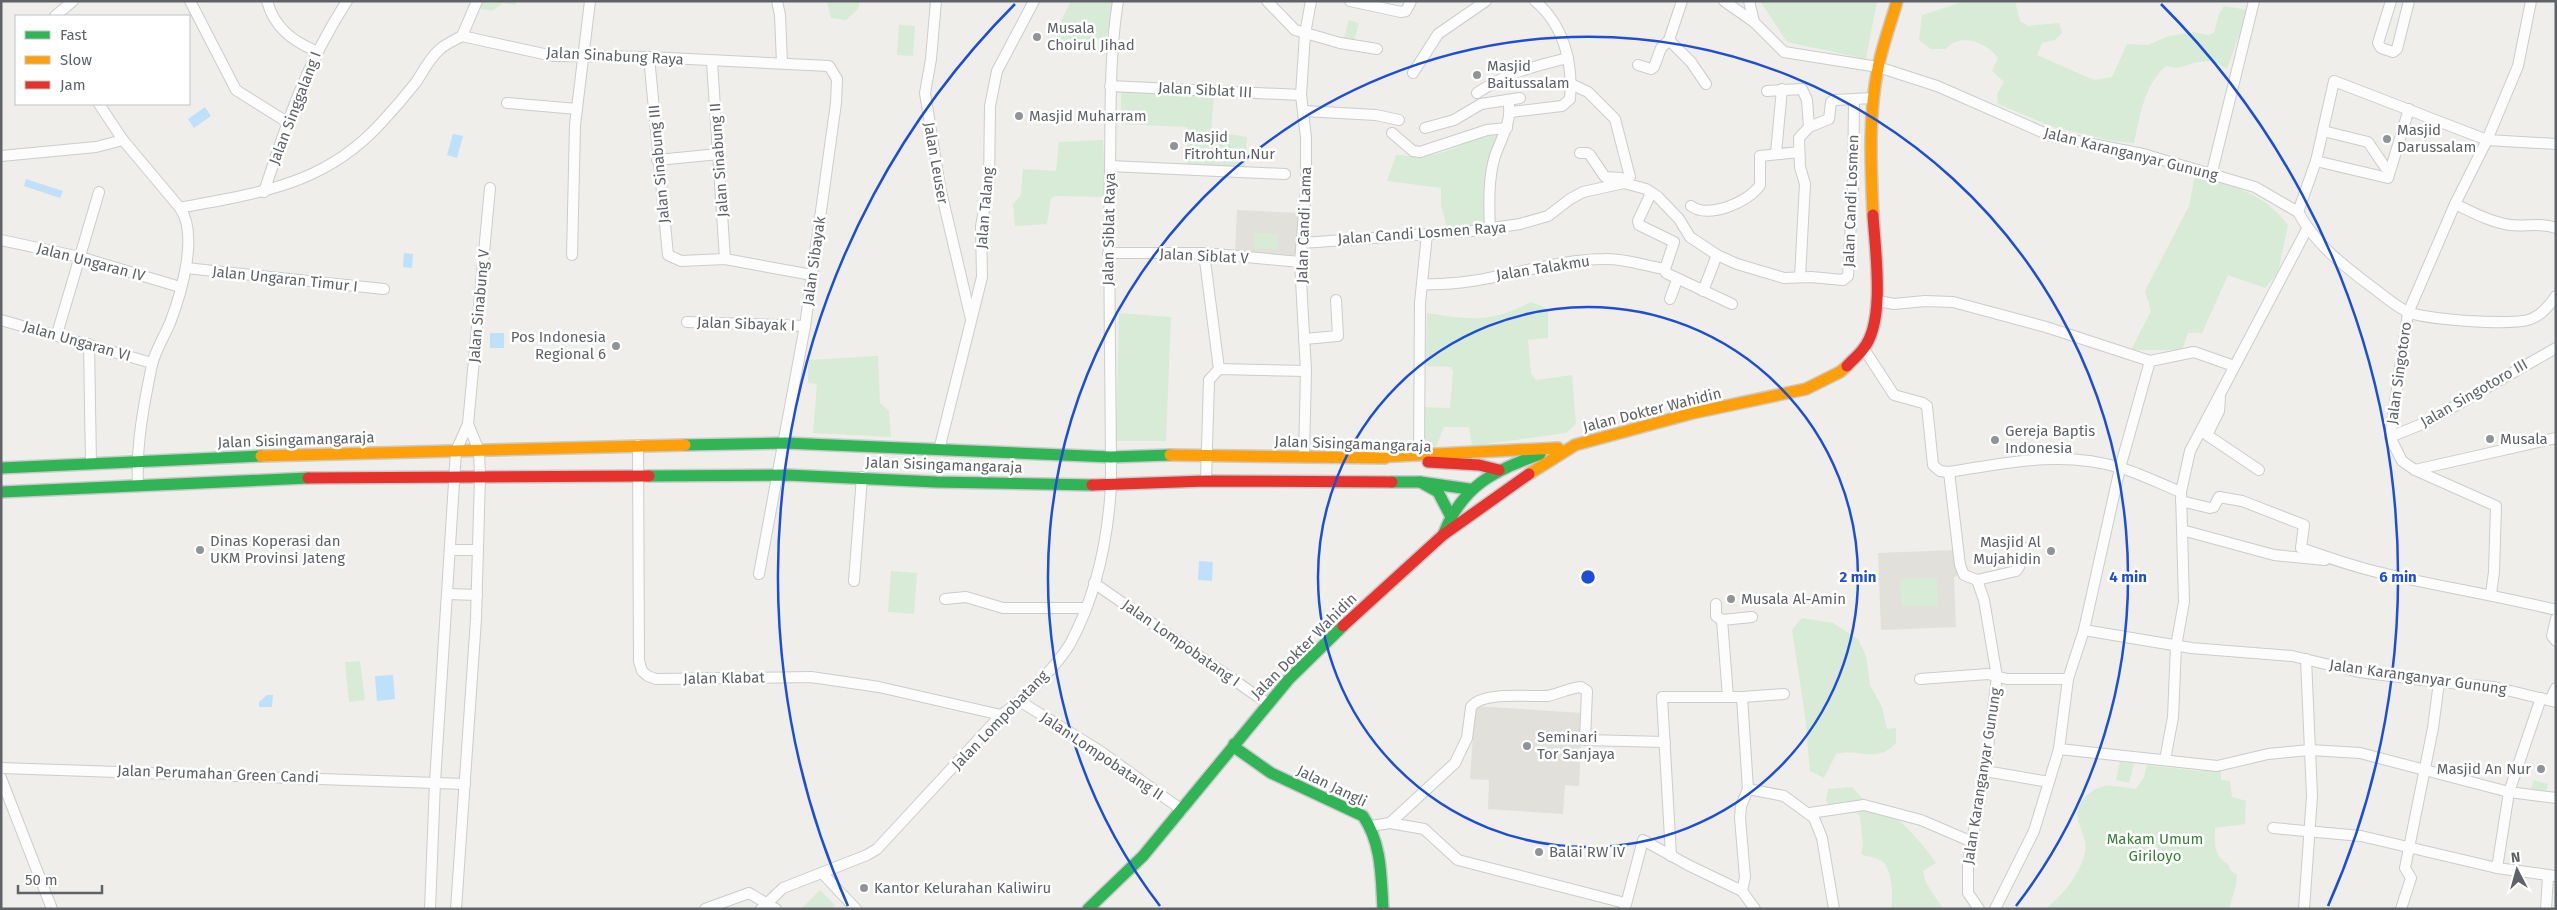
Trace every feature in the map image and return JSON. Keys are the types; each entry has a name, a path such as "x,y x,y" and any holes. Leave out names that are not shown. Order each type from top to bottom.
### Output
{"main road":[{"name":"Jalan Dokter Wahidin","path":"1088,909 1143,856 1267,703 1320,647 1443,535 1508,486 1563,455 1575,445 1693,413 1806,389 1840,372 1864,349 1870,338 1878,301 1871,171 1873,98 1878,67 1897,1"},
{"name":"Jalan Sisingamangaraja","path":"1,468 137,463 226,457 785,443 1111,457 1206,454 1377,458 1473,464 1499,470"},
{"path":"1377,458 1418,454 1558,448 1575,445"},
{"path":"1443,535 1450,515 1469,489 1499,470 1558,448"},
{"path":"1340,457 1344,468 1341,481"},
{"path":"1499,470 1508,486"},
{"name":"Jalan Sisingamangaraja","path":"1,492 138,483 277,478 639,475 776,475 862,477 936,482 1111,485 1206,481 1420,482 1469,489"},
{"path":"1420,482 1438,492 1450,515"},
{"path":"1469,489 1489,501"},
{"name":"Jalan Jangli","path":"1234,744 1237,749 1271,774 1358,813 1372,826 1379,858 1383,909"}],"street":[{"path":"56,15 73,1"},
{"path":"190,1 236,90 287,122"},
{"path":"267,1 278,26 298,44 316,51"},
{"name":"Jalan Singgalang I","path":"264,192 287,122 316,51 347,1"},
{"path":"180,208 264,192 289,185 333,164 360,145 410,90 439,50 462,36 477,1"},
{"path":"572,255 577,109 590,1"},
{"path":"777,1 780,15 782,62"},
{"name":"Jalan Leuser","path":"936,1 932,59 925,93 941,194 972,322"},
{"name":"Jalan Talang","path":"939,450 982,277 980,234 989,184 990,106 997,71 1034,1"},
{"name":"Jalan Siblat Raya","path":"1111,457 1108,253 1110,86 1112,36 1118,1"},
{"path":"1267,1 1284,21 1295,30 1305,34 1377,49"},
{"name":"Jalan Candi Lama","path":"1304,456 1306,371 1300,262 1306,188 1304,111 1301,95 1305,34 1312,1"},
{"path":"1350,1 1401,12 1406,11 1411,1"},
{"path":"1413,73 1438,34 1486,1"},
{"path":"1511,112 1566,104 1570,99 1571,84 1563,38 1553,18 1535,1"},
{"path":"1638,65 1653,68 1662,45 1669,40 1682,1"},
{"name":"Jalan Karanganyar Gunung","path":"1724,1 1754,22 1784,52 1878,67 1937,86 2032,130 2051,136 2144,154 2212,172 2255,187 2298,212"},
{"path":"1749,1 1754,22"},
{"path":"2212,172 2254,1"},
{"path":"2391,1 2378,43 2381,48 2393,52 2397,49 2410,1"},
{"name":"Jalan Singotoro","path":"2415,470 2402,462 2390,437 2408,312 2455,204 2488,140 2518,66 2531,1"},
{"path":"2387,13 2405,18"},
{"name":"Jalan Sinabung Raya","path":"462,36 553,56 583,58 649,57 712,62 782,62 829,66 836,79"},
{"path":"1669,40 1691,62 1706,84"},
{"name":"Jalan Sinabung III","path":"649,57 666,250 671,258 681,261 725,259"},
{"path":"1477,93 1498,79 1510,74 1568,58"},
{"name":"Jalan Sinabung II","path":"712,62 725,259"},
{"name":"Jalan Sibayak","path":"785,443 805,326 836,103 836,79"},
{"path":"2556,144 2488,140 2334,81 2316,161 2298,212 2307,229 2335,259 2408,312 2488,324 2512,322 2530,319 2544,310 2556,296"},
{"path":"1571,84 1588,92 1615,119 1630,177"},
{"name":"Jalan Siblat III","path":"1110,86 1301,95"},
{"path":"1776,153 1782,88"},
{"path":"1767,91 1782,88 1804,91 1809,127 1799,138 1799,152 1805,184 1800,277"},
{"path":"1425,128 1454,120 1482,104 1520,98"},
{"name":"Jalan Candi Losmen","path":"1809,127 1829,119 1833,100 1873,98"},
{"path":"1490,230 1489,204 1495,157 1507,128 1511,112 1508,100"},
{"name":"Jalan Candi Losmen","path":"1800,277 1840,280 1847,278 1852,225 1854,100"},
{"path":"507,104 577,109"},
{"path":"100,105 123,140 180,208 185,216 188,231 186,268 170,321 152,363 137,463 138,483"},
{"path":"2389,174 2409,109"},
{"path":"1304,111 1376,115 1399,120"},
{"path":"1392,133 1413,151 1420,152 1487,130 1507,128"},
{"path":"2323,131 2368,142 2389,174"},
{"path":"1,156 96,147 123,140"},
{"path":"1691,206 1703,211 1738,203 1760,185 1760,156 1799,152"},
{"path":"1580,154 1587,153 1590,155 1605,177 1630,177 1667,196 1679,219"},
{"path":"657,160 718,154"},
{"path":"2316,161 2389,174"},
{"path":"1110,166 1285,174"},
{"name":"Jalan Candi Losmen Raya","path":"1302,242 1490,230 1548,216 1570,199 1595,188 1624,183 1636,185 1651,193 1679,219 1690,237 1717,255 1775,276 1800,277"},
{"name":"Jalan Sinabung V","path":"468,424 490,188"},
{"path":"57,334 99,192"},
{"path":"1651,193 1638,222 1639,225 1674,242 1665,269 1666,273 1677,280 1732,304"},
{"path":"2455,204 2489,220 2509,225 2540,223 2556,228"},
{"path":"2165,760 2173,717 2176,646 2184,602 2181,496 2190,451 2307,229"},
{"path":"1418,454 1422,284 1427,234"},
{"name":"Jalan Ungaran IV","path":"1,240 80,257 180,288"},
{"name":"Jalan Siblat V","path":"1108,253 1204,253 1300,262"},
{"path":"1204,253 1219,370"},
{"path":"1703,291 1717,255"},
{"name":"Jalan Talakmu","path":"1422,284 1461,283 1549,267 1566,262 1606,258 1665,269"},
{"path":"725,259 812,275"},
{"name":"Jalan Ungaran Timur I","path":"186,268 384,289"},
{"path":"1670,299 1677,280"},
{"path":"1304,339 1336,337 1338,332 1336,300"},
{"path":"1878,301 1894,304 1925,301 1953,302 2046,328 2150,361 2194,352 2234,366"},
{"name":"Jalan Ungaran VI","path":"1,320 57,334 152,363"},
{"name":"Jalan Sibayak I","path":"687,322 805,326"},
{"path":"89,344 91,464"},
{"name":"Jalan Singotoro III","path":"2390,437 2427,422 2556,348"},
{"path":"1864,349 1894,395 1923,403 1927,406 1934,465 1940,471 1949,472 2056,458 2090,461 2120,468 2212,508 2219,497 2242,501 2304,525 2301,548 2336,561 2387,575 2491,594 2556,610"},
{"path":"1995,909 2034,831 2059,749 2068,679 2084,630 2120,468 2150,361"},
{"path":"1206,481 1209,380 1219,370 1306,371"},
{"path":"2220,392 2219,411 2207,434 2259,470"},
{"path":"456,909 477,595 480,476 479,450 468,424"},
{"path":"430,909 435,782 451,550 454,476 456,451 468,424"},
{"path":"2415,470 2556,438"},
{"path":"759,574 776,475 785,443"},
{"path":"638,446 639,475"},
{"path":"1111,457 1111,485"},
{"path":"2415,470 2496,506 2494,572 2491,594"},
{"path":"1949,472 1960,565 1964,575 1977,580 2016,571 2019,567 2024,548"},
{"name":"Jalan Klabat","path":"639,475 639,661 642,671 648,676 668,679 700,677 811,677 879,687 1001,715"},
{"path":"854,582 862,477"},
{"name":"Jalan Lompobatang","path":"764,906 783,888 867,855 877,849 1001,715 1021,702 1070,645 1094,583 1106,541 1111,485"},
{"path":"2182,530 2274,555 2336,561"},
{"path":"451,550 478,550"},
{"name":"Jalan Karanganyar Gunung","path":"1977,580 1984,600 1997,676 1985,772 1970,840 1968,893 1979,909"},
{"name":"Jalan Lompobatang I","path":"1094,583 1267,703"},
{"path":"448,594 477,595"},
{"path":"945,599 966,597 998,607 1017,609 1085,608"},
{"path":"1716,604 1716,616 1722,620 1752,617"},
{"path":"2556,619 2552,636 2556,641"},
{"path":"1722,620 1728,697"},
{"name":"Jalan Karanganyar Gunung","path":"2084,630 2176,646 2283,655 2359,672 2494,687 2549,700"},
{"path":"2304,909 2311,830 2306,659"},
{"path":"1920,679 1988,674 2068,679"},
{"path":"2401,909 2412,878 2405,870 2433,728 2439,682"},
{"path":"1390,823 1455,763 1467,738 1471,707 1476,701 1521,695 1546,696 1581,687 1587,691 1585,740 1665,742"},
{"path":"2497,868 2509,792 2556,688"},
{"path":"1671,856 1662,696 1742,697 1784,694"},
{"path":"1742,697 1748,789 1741,806 1740,818 1745,877 1742,891"},
{"name":"Jalan Lompobatang II","path":"1021,702 1100,751 1182,810"},
{"path":"2059,749 2217,766 2268,754 2310,750 2360,753 2509,792 2556,798"},
{"name":"Jalan Perumahan Green Candi","path":"1,768 465,784"},
{"path":"1985,772 2049,782"},
{"path":"1,778 52,909"},
{"path":"1748,789 1784,796 1810,814 1819,827 1834,909"},
{"path":"1810,814 1864,805 1921,820 1970,840"},
{"path":"1372,826 1390,823 1424,829 1454,857 1466,862 1625,906 1644,840 1671,856 1742,891 1755,909"},
{"path":"2273,828 2361,836 2497,868 2552,876 2546,909"},
{"path":"822,873 856,909"},
{"path":"705,909 749,892 764,906 776,909"}],"shaded area":[{"path":"1237,210 1299,213 1297,255 1235,253"},
{"path":"1956,550 1957,576 1954,577 1956,627 1881,630 1878,553"},
{"name":"Seminari Tor Sanjaya","path":"1475,706 1583,713 1579,786 1565,785 1563,814 1488,809 1489,780 1470,779"}],"green space":[{"path":"481,1 517,1 515,5 503,3 492,11 478,8"},
{"path":"827,1 860,1 858,9 846,20 831,18"},
{"path":"1071,1 1115,1 1106,38 1053,45 1056,32"},
{"path":"1760,1 1877,1 1866,59 1787,42"},
{"path":"1969,1 2015,1 2020,21 2028,26 2059,23 2062,33 2055,40 2042,43 2037,55 2094,80 2112,77 2127,44 2148,45 2169,36 2193,32 2208,35 2214,33 2219,14 2224,6 2248,10 2227,69 2213,61 2197,62 2178,68 2166,66 2159,74 2153,82 2144,102 2134,143 2112,141 2053,127 1998,104 1997,94 2004,82 1992,71 1998,58 1987,47 1966,40 1958,41 1946,49 1931,49 1919,40 1922,15"},
{"path":"1349,20 1359,23 1354,41 1344,38"},
{"path":"899,25 915,26 913,56 897,55"},
{"path":"1121,87 1214,96 1211,131 1247,137 1245,168 1187,165 1187,127 1121,124"},
{"path":"1482,134 1501,136 1485,220 1480,226 1447,228 1441,205 1441,188 1387,181 1396,155 1420,157 1436,154 1460,146"},
{"path":"1103,140 1106,197 1056,196 1051,198 1047,224 1015,226 1013,204 1021,195 1023,169 1056,171 1059,142"},
{"path":"2195,176 2246,192 2257,197 2278,213 2288,225 2278,272 2265,288 2228,275 2202,333 2188,333 2182,350 2131,350 2151,311 2145,291 2189,206"},
{"path":"1254,233 1278,234 1278,249 1254,248"},
{"path":"1531,302 1548,309 1548,338 1528,340 1531,373 1536,380 1572,375 1576,424 1566,433 1472,446 1469,427 1444,427 1436,447 1422,446 1422,407 1450,408 1453,371 1451,367 1426,366 1427,313 1469,318 1492,317 1517,309"},
{"path":"1119,313 1171,317 1166,441 1116,441"},
{"path":"878,356 880,403 889,411 891,437 813,433 817,384 808,383 808,360"},
{"path":"891,571 917,573 914,614 888,612"},
{"path":"1937,578 1938,606 1901,606 1900,579"},
{"path":"1802,618 1833,623 1858,639 1866,656 1870,685 1882,707 1887,729 1896,728 1896,743 1889,749 1875,754 1836,754 1824,778 1810,771 1805,716 1792,630"},
{"path":"360,661 365,700 349,702 345,662"},
{"path":"2120,761 2134,764 2129,783 2116,780"},
{"name":"Makam Umum Giriloyo","path":"2147,765 2199,771 2221,769 2221,780 2230,781 2232,797 2246,801 2245,824 2215,828 2217,853 2228,864 2230,870 2237,875 2229,909 2045,909 2070,884 2079,869 2085,853 2085,844 2077,813 2084,798 2094,790 2105,786 2136,789 2144,777"},
{"path":"2534,780 2548,784 2546,793 2531,788"},
{"path":"1852,787 1866,801 1902,823 1932,857 1936,863 1923,871 1926,883 1943,909 1891,909 1892,890 1887,868 1880,860 1861,854 1863,845 1860,816 1853,810 1833,809 1826,801 1828,789"},
{"path":"820,890 835,905 831,909 801,909"}],"water":[{"path":"205,107 211,116 194,128 188,119"},
{"path":"453,134 463,136 457,158 447,155"},
{"path":"26,179 63,191 60,198 24,186"},
{"path":"404,253 413,254 412,268 403,267"},
{"path":"490,333 504,333 504,348 490,348"},
{"path":"1199,561 1213,562 1212,581 1198,580"},
{"path":"393,675 395,699 377,701 375,676"},
{"path":"267,695 273,695 272,707 259,707 259,702"}],"traffic: fast":[{"path":"685,445 785,443 1111,457 1170,455"},
{"path":"1443,535 1460,504 1481,482 1507,467 1540,454"},
{"path":"1,468 261,456"},
{"path":"649,476 787,475 936,482 1092,485"},
{"path":"1,492 308,478"},
{"path":"1392,482 1420,482 1469,489"},
{"path":"1420,482 1438,492 1450,515"},
{"path":"1088,909 1143,856 1289,679 1343,626"},
{"path":"1234,744 1237,749 1271,773 1363,816 1374,838 1377,849 1381,872 1383,909"}],"traffic: slow":[{"path":"1873,215 1871,142 1875,86 1884,43 1897,1"},
{"path":"1529,474 1575,445 1693,413 1806,389 1840,372 1847,366"},
{"path":"261,456 685,445"},
{"path":"1377,457 1558,448"},
{"path":"1170,455 1385,458"}],"traffic: jam":[{"path":"1847,366 1863,349 1870,337 1875,322 1877,266 1873,215"},
{"path":"1428,462 1479,465 1499,470"},
{"path":"1343,626 1443,535 1529,474"},
{"path":"308,478 649,476"},
{"path":"1092,485 1206,481 1392,482"}],"place":[{"name":"Musala Choirul Jihad","path":"1037,37"},
{"name":"Masjid Baitussalam","path":"1477,75"},
{"name":"Masjid Muharram","path":"1019,116"},
{"name":"Masjid Darussalam","path":"2387,139"},
{"name":"Masjid Fitrohtun Nur","path":"1174,146"},
{"name":"Pos Indonesia Regional 6","path":"616,346"},
{"name":"Musala","path":"2490,439"},
{"name":"Gereja Baptis Indonesia","path":"1995,440"},
{"name":"Dinas Koperasi dan UKM Provinsi Jateng","path":"200,550"},
{"name":"Masjid Al Mujahidin","path":"2051,551"},
{"name":"Musala Al-Amin","path":"1731,599"},
{"name":"Seminari Tor Sanjaya","path":"1527,746"},
{"name":"Masjid An Nur","path":"2541,769"},
{"name":"Balai RW IV","path":"1539,852"},
{"name":"Kantor Kelurahan Kaliwiru","path":"864,888"}]}
